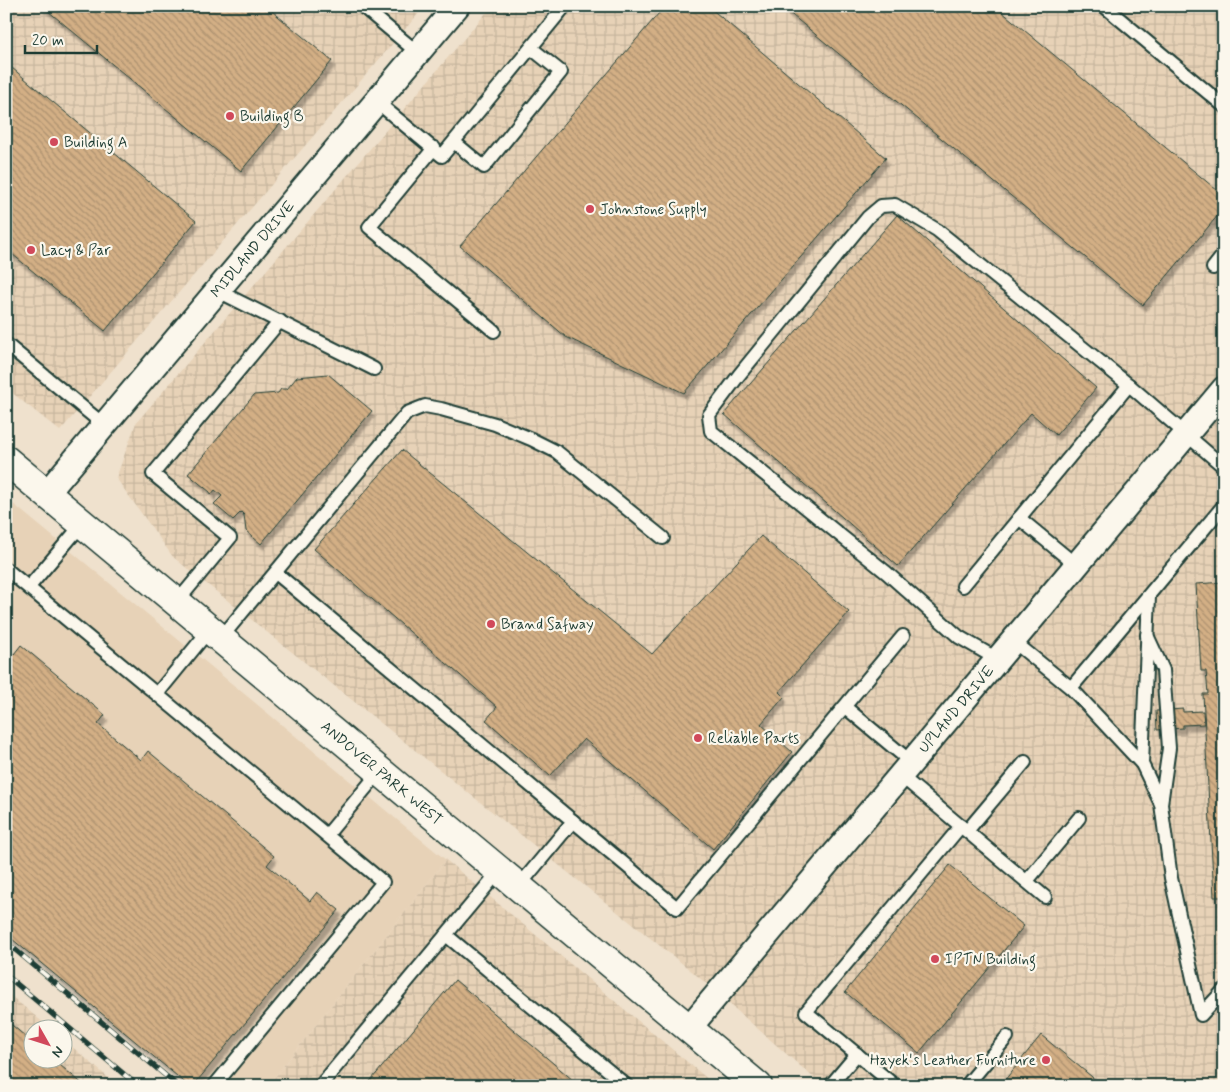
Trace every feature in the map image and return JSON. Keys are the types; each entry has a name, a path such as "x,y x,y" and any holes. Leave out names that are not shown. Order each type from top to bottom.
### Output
{"street":[{"name":"MIDLAND DRIVE","path":"47,493 458,6"},
{"name":"UPLAND DRIVE","path":"689,1028 1224,389"},
{"name":"ANDOVER PARK WEST","path":"6,460 758,1086"}],"lane":[{"path":"362,6 418,53"},
{"path":"377,102 442,156 565,6"},
{"path":"1104,6 1224,106"},
{"path":"454,142 484,166 490,159 561,72 531,48"},
{"path":"434,148 369,227 494,331"},
{"path":"997,659 959,637 886,573 711,431 709,415 739,374 868,217 881,206 895,205 937,230 1129,385 1187,433 1224,467"},
{"path":"1213,268 1224,254"},
{"path":"218,291 374,369"},
{"path":"177,602 230,538 153,474 280,321"},
{"path":"6,344 104,425"},
{"path":"963,586 1129,385"},
{"path":"157,694 276,573 407,413 425,406 495,424 557,452 663,538"},
{"path":"1071,688 1224,505"},
{"path":"1019,518 1076,565"},
{"path":"29,587 83,523"},
{"path":"6,569 383,882 214,1086"},
{"path":"276,573 677,908 903,636"},
{"path":"1142,764 1149,596"},
{"path":"1147,635 1163,670 1169,748 1161,804 1171,878 1201,1015 1224,990"},
{"path":"1012,641 1071,688 1142,764 1161,804"},
{"path":"845,707 964,829 1045,897"},
{"path":"894,1085 806,1012 964,829 1025,762"},
{"path":"327,835 380,771"},
{"path":"1026,881 1080,818"},
{"path":"320,1086 446,935 573,821"},
{"path":"446,935 627,1086"},
{"path":"966,1086 1007,1037"},
{"path":"830,1086 857,1054"}],"shaded area":[{"path":"6,6 425,6 60,431 6,388"},
{"path":"492,6 1224,6 1224,1086 823,1086 694,973 173,557 116,478 136,423"},
{"path":"6,498 446,860 268,1086 195,1086 6,930"},
{"path":"446,860 716,1086 268,1086"},
{"path":"6,992 40,1020 22,1020 22,1070 72,1070 72,1047 118,1086 6,1086"}],"building":[{"name":"Building B","path":"42,6 266,6 332,61 241,171"},
{"path":"665,6 708,6 886,158 684,393 566,337 460,246"},
{"path":"781,6 995,6 1224,196 1224,208 1143,305"},
{"name":"Building A","path":"6,63 196,221 105,331 6,249"},
{"path":"897,215 1096,388 1056,435 1031,413 898,566 724,414"},
{"path":"328,374 372,411 261,544 246,531 244,515 241,512 233,520 214,504 222,496 215,490 211,495 210,492 188,474 254,395 278,393 281,389 287,389 297,377"},
{"path":"402,450 652,654 761,536 849,612 779,692 784,697 761,724 792,752 713,849 584,739 550,776 486,720 497,707 314,549"},
{"path":"1224,582 1224,897 1214,897 1203,694 1208,694 1206,671 1201,671 1196,584"},
{"path":"21,645 105,715 98,724 141,760 148,751 274,856 267,865 310,901 317,892 339,910 193,1086 189,1086 6,934 6,648 14,654"},
{"path":"1183,709 1183,712 1203,711 1204,724 1183,725 1183,728 1157,730 1156,711"},
{"name":"IPTN Building","path":"950,865 1024,926 919,1053 845,992"},
{"path":"455,980 580,1086 366,1086"},
{"path":"6,1020 22,1034 22,1070 66,1070 85,1086 6,1086"},
{"name":"Hayek's Leather Furniture","path":"1041,1035 1103,1086 1000,1086"}],"railway":[{"path":"6,942 178,1086"},
{"path":"6,975 138,1086"}],"place":[{"name":"Building B","path":"230,116"},
{"name":"Building A","path":"54,142"},
{"name":"Johnstone Supply","path":"590,209"},
{"name":"Lacy & Par","path":"31,250"},
{"name":"Brand Safway","path":"491,624"},
{"name":"Reliable Parts","path":"698,738"},
{"name":"IPTN Building","path":"935,959"},
{"name":"Hayek's Leather Furniture","path":"1046,1060"}]}
